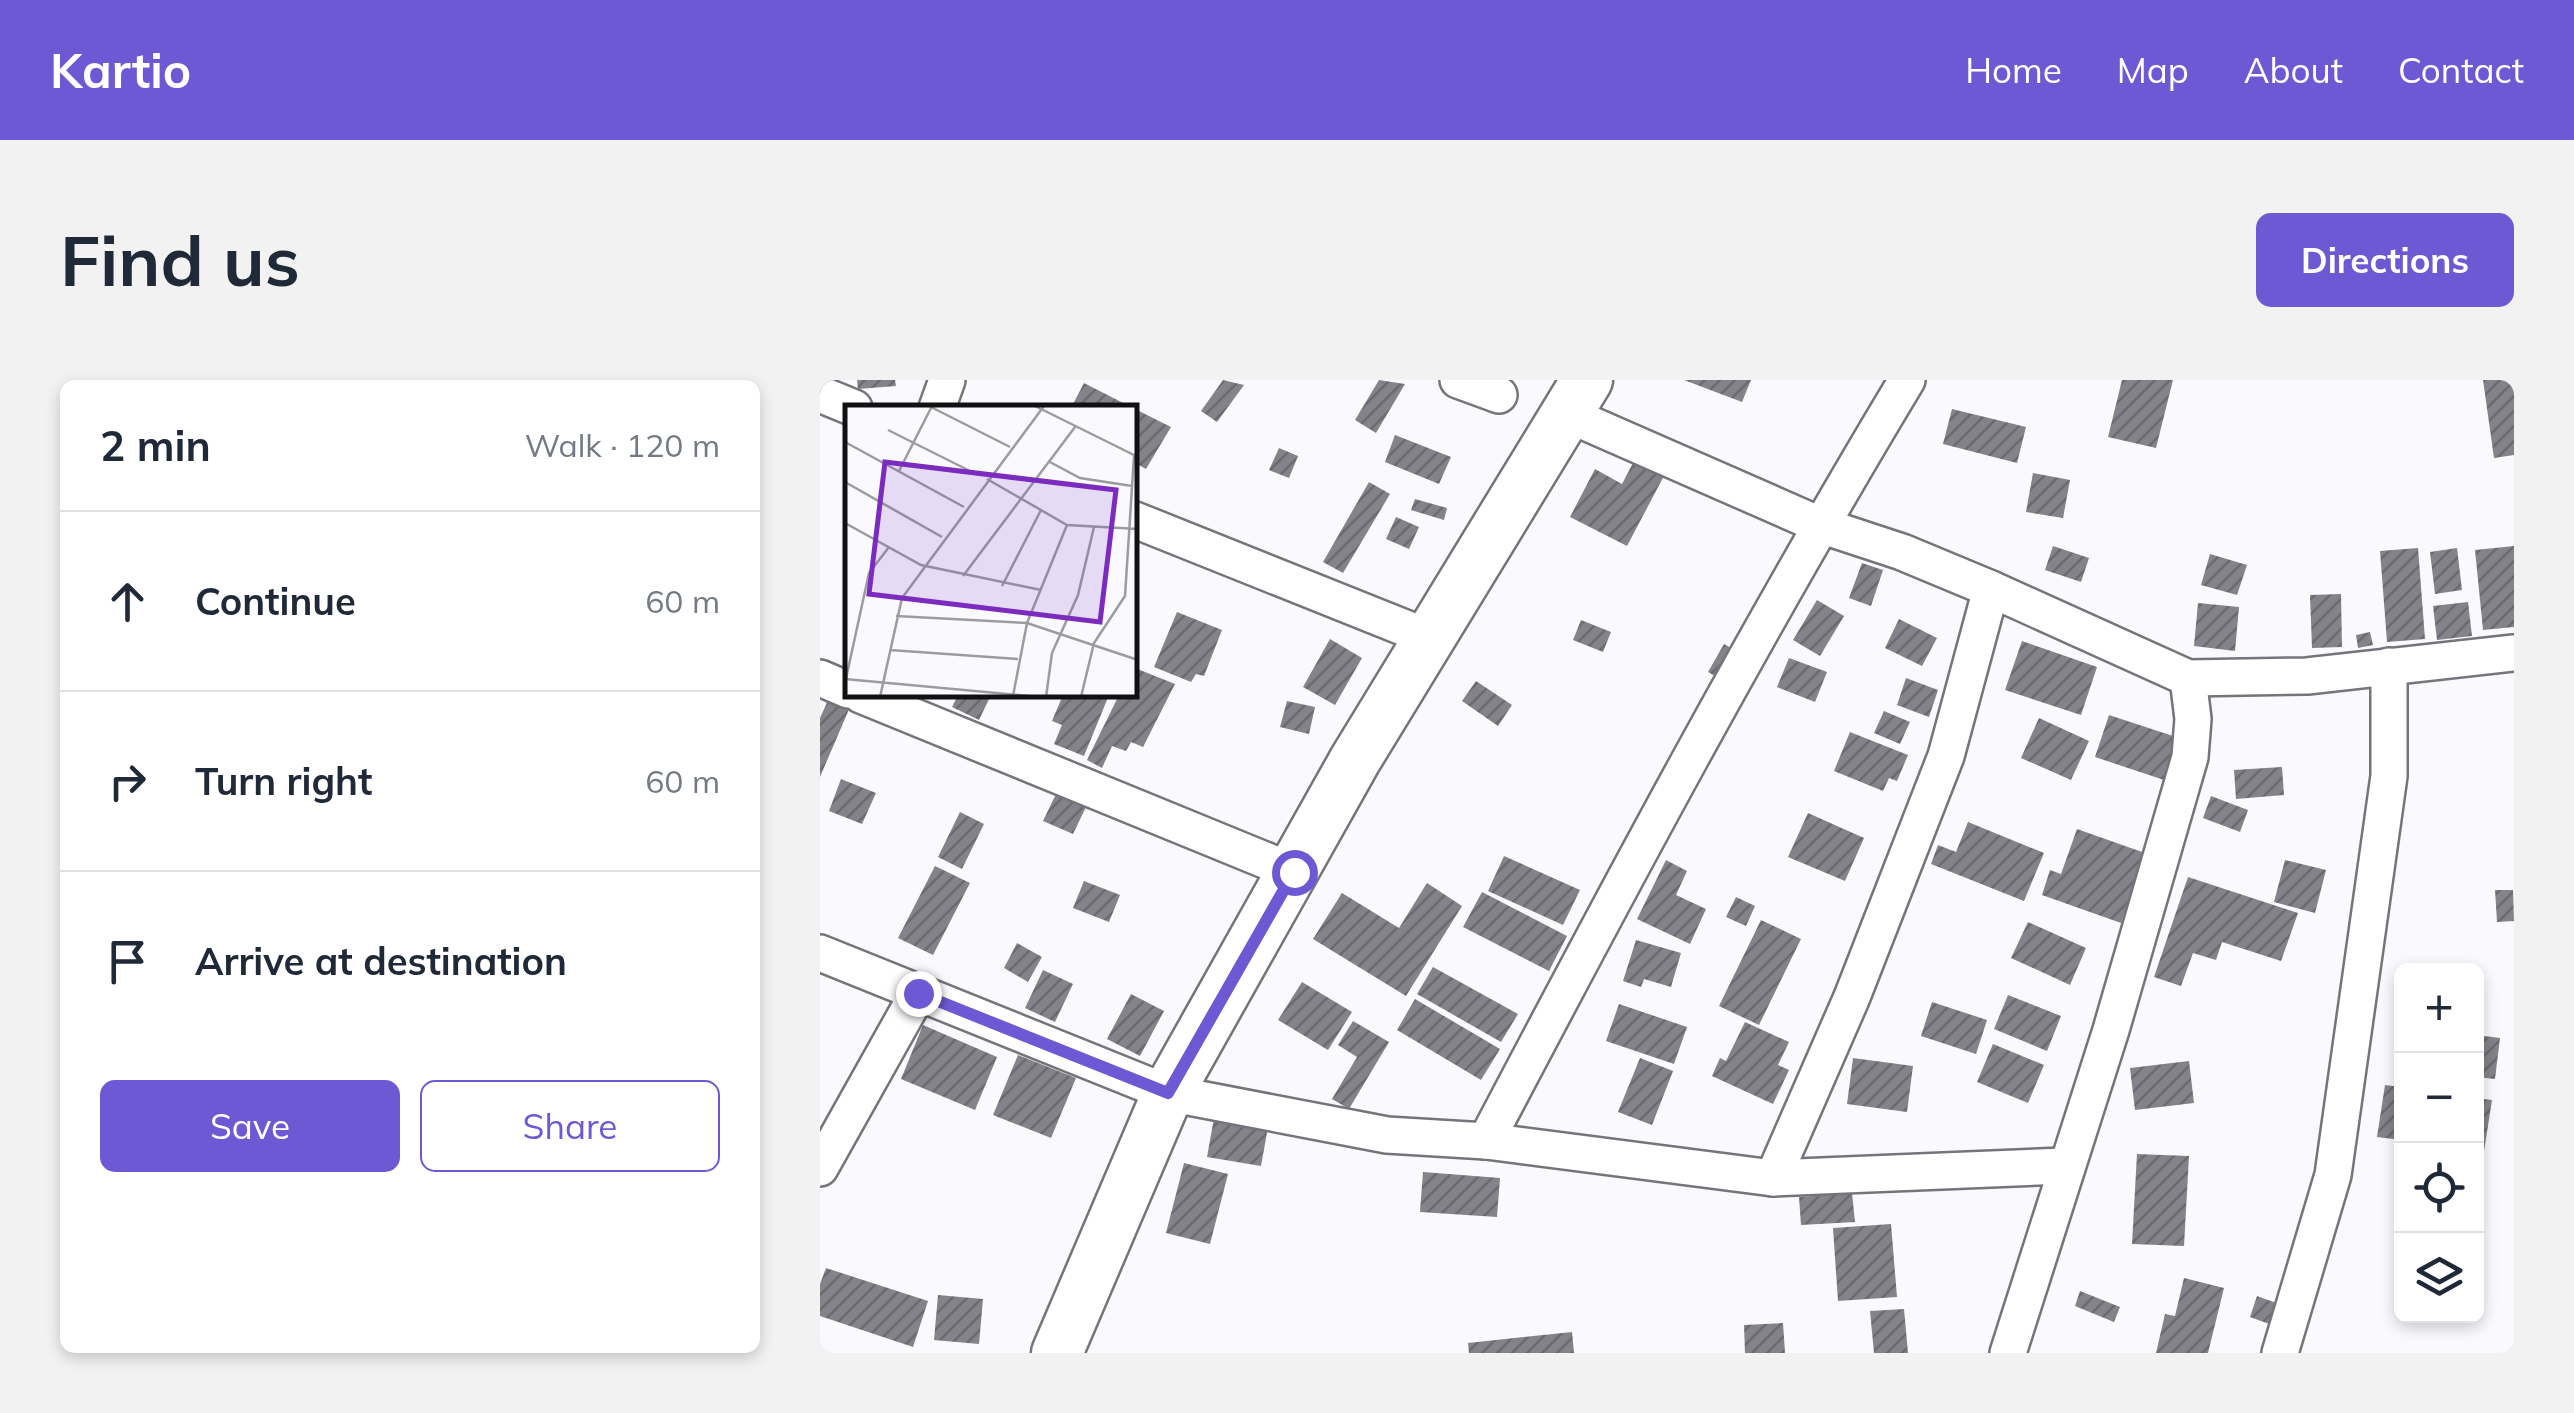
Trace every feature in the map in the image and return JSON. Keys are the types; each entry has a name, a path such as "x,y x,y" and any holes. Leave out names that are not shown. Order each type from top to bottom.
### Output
{"street":[{"path":"938,405 947,380"},
{"path":"1458,380 1499,396"},
{"path":"1486,1141 1647,834 1820,525 1908,380"},
{"path":"820,394 847,405"},
{"path":"1057,1353 1168,1093 1355,760 1577,397 1820,525 1902,552 1991,588 2188,678 2307,676 2514,653"},
{"path":"1138,521 1430,638"},
{"path":"1773,1178 1852,998 1946,756 1991,588"},
{"path":"2280,1353 2334,1175 2388,776 2389,666"},
{"path":"820,678 845,689"},
{"path":"2008,1353 2064,1166 2111,1030 2190,757 2193,719 2188,678"},
{"path":"868,698 1294,872"},
{"path":"820,953 1168,1093 1387,1136 1486,1141 1773,1178 2064,1166"},
{"path":"820,1168 918,993"}],"building":[{"path":"857,380 895,380 896,386 858,389"},
{"path":"1223,380 1244,385 1217,422 1201,411"},
{"path":"1379,380 1405,384 1376,433 1355,420"},
{"path":"1684,380 1751,380 1742,402"},
{"path":"2122,380 2173,380 2156,448 2108,437"},
{"path":"2483,380 2514,380 2514,455 2494,458"},
{"path":"1084,383 1127,405 1073,405"},
{"path":"1952,409 2026,427 2017,463 1943,444"},
{"path":"1138,410 1171,427 1146,469 1138,465"},
{"path":"1395,435 1451,457 1439,484 1385,462"},
{"path":"1279,448 1298,456 1289,478 1269,470"},
{"path":"1635,459 1665,474 1627,546 1570,517 1595,469 1622,484"},
{"path":"2033,473 2070,480 2063,518 2026,512"},
{"path":"1369,482 1390,494 1343,573 1323,562"},
{"path":"1415,499 1447,508 1444,520 1411,510"},
{"path":"1396,517 1419,527 1409,549 1386,539"},
{"path":"2053,546 2089,558 2081,582 2045,570"},
{"path":"2514,546 2514,627 2483,630 2475,550"},
{"path":"2418,548 2425,639 2387,642 2380,551"},
{"path":"2457,548 2462,590 2435,594 2430,552"},
{"path":"2210,554 2247,565 2237,595 2201,585"},
{"path":"1862,563 1883,570 1871,606 1849,598"},
{"path":"2341,594 2342,647 2312,648 2310,595"},
{"path":"1817,600 1844,616 1820,656 1793,640"},
{"path":"2468,602 2472,636 2437,640 2433,606"},
{"path":"2198,603 2239,607 2235,651 2194,646"},
{"path":"1177,612 1222,630 1204,676 1196,674 1191,682 1154,667"},
{"path":"1899,619 1937,638 1922,666 1885,648"},
{"path":"1581,620 1611,632 1603,652 1573,640"},
{"path":"2370,632 2373,645 2358,648 2356,635"},
{"path":"1330,639 1362,658 1335,705 1303,687"},
{"path":"2022,641 2097,667 2081,715 2005,690"},
{"path":"1724,644 1738,652 1722,680 1708,672"},
{"path":"1789,658 1827,672 1815,702 1777,687"},
{"path":"1138,669 1175,684 1143,747 1131,742 1126,751 1112,746 1102,768 1087,760 1118,698 1138,698"},
{"path":"1906,678 1938,690 1929,717 1897,705"},
{"path":"1476,681 1512,705 1498,726 1462,701"},
{"path":"829,698 850,707 820,777 820,718"},
{"path":"956,698 990,698 979,720 952,707"},
{"path":"1062,698 1108,698 1084,756 1054,744 1062,725 1052,721"},
{"path":"1287,701 1315,707 1309,734 1280,727"},
{"path":"1884,711 1910,722 1900,744 1874,733"},
{"path":"2109,715 2179,738 2164,780 2095,757"},
{"path":"2039,718 2089,741 2071,780 2021,758"},
{"path":"1850,732 1908,755 1897,781 1889,778 1883,791 1834,771"},
{"path":"2282,767 2284,795 2236,799 2234,770"},
{"path":"841,779 876,793 862,824 829,811"},
{"path":"1056,794 1086,807 1073,834 1043,821"},
{"path":"2211,796 2248,810 2240,832 2203,818"},
{"path":"960,812 984,824 962,869 938,857"},
{"path":"1808,813 1864,838 1845,881 1788,857"},
{"path":"1968,822 2044,853 2024,901 1931,864 1938,845 1956,852"},
{"path":"2077,829 2145,853 2121,923 2042,895 2050,870 2061,874"},
{"path":"1504,856 1580,890 1563,925 1488,891"},
{"path":"1666,860 1687,871 1676,895 1706,909 1690,944 1637,919"},
{"path":"2285,860 2326,870 2315,913 2274,902"},
{"path":"935,866 970,883 933,955 898,938"},
{"path":"2188,877 2298,913 2281,961 2222,942 2216,960 2193,953 2181,986 2154,977"},
{"path":"1084,881 1120,895 1109,922 1073,908"},
{"path":"1427,883 1462,906 1406,996 1313,939 1342,893 1399,928"},
{"path":"2495,890 2513,890 2514,921 2497,922"},
{"path":"1482,892 1567,936 1549,971 1463,927"},
{"path":"1736,897 1755,906 1746,926 1726,917"},
{"path":"1761,920 1801,939 1759,1025 1719,1006"},
{"path":"2028,922 2086,948 2070,985 2011,958"},
{"path":"1636,940 1681,953 1671,987 1644,979 1641,987 1623,981"},
{"path":"1017,943 1042,957 1028,982 1004,968"},
{"path":"1433,967 1518,1014 1501,1042 1417,994"},
{"path":"1043,970 1073,984 1055,1022 1025,1008"},
{"path":"1302,982 1352,1012 1328,1050 1278,1020"},
{"path":"1131,994 1164,1011 1140,1056 1107,1039"},
{"path":"2008,995 2061,1016 2047,1051 1994,1029"},
{"path":"1415,999 1500,1049 1481,1080 1397,1030"},
{"path":"1932,1002 1987,1020 1976,1054 1921,1036"},
{"path":"1619,1004 1687,1027 1674,1064 1606,1041"},
{"path":"1353,1021 1389,1042 1349,1109 1332,1099 1357,1057 1338,1045"},
{"path":"1745,1022 1789,1042 1778,1065 1789,1070 1773,1104 1712,1076 1720,1058 1726,1061"},
{"path":"923,1025 997,1057 975,1110 901,1079"},
{"path":"2484,1036 2500,1038 2495,1079 2484,1078"},
{"path":"1993,1044 2044,1065 2028,1103 1977,1082"},
{"path":"1018,1055 1076,1078 1051,1138 993,1115"},
{"path":"1640,1058 1673,1071 1652,1125 1618,1112"},
{"path":"1853,1058 1913,1066 1907,1112 1847,1104"},
{"path":"2189,1061 2194,1103 2135,1110 2130,1068"},
{"path":"2385,1085 2394,1086 2394,1139 2377,1137"},
{"path":"2484,1099 2492,1100 2484,1151"},
{"path":"1214,1118 1268,1127 1261,1166 1207,1157"},
{"path":"2137,1154 2189,1156 2184,1246 2132,1244"},
{"path":"1184,1163 1228,1174 1210,1244 1166,1233"},
{"path":"1423,1172 1500,1178 1497,1217 1420,1212"},
{"path":"1852,1193 1855,1222 1801,1225 1799,1197"},
{"path":"1891,1224 1897,1297 1838,1301 1833,1228"},
{"path":"826,1268 928,1301 913,1347 820,1316 820,1284"},
{"path":"2184,1278 2224,1288 2208,1353 2156,1353 2165,1314 2175,1316"},
{"path":"2080,1291 2120,1307 2114,1322 2075,1306"},
{"path":"938,1295 983,1299 979,1344 934,1340"},
{"path":"2257,1296 2279,1304 2272,1325 2250,1317"},
{"path":"1904,1309 1908,1353 1874,1353 1870,1311"},
{"path":"1783,1323 1785,1353 1745,1353 1744,1325"},
{"path":"1572,1332 1574,1353 1469,1353 1468,1343"}],"route":[{"path":"918,993 1168,1093 1294,872"}]}
